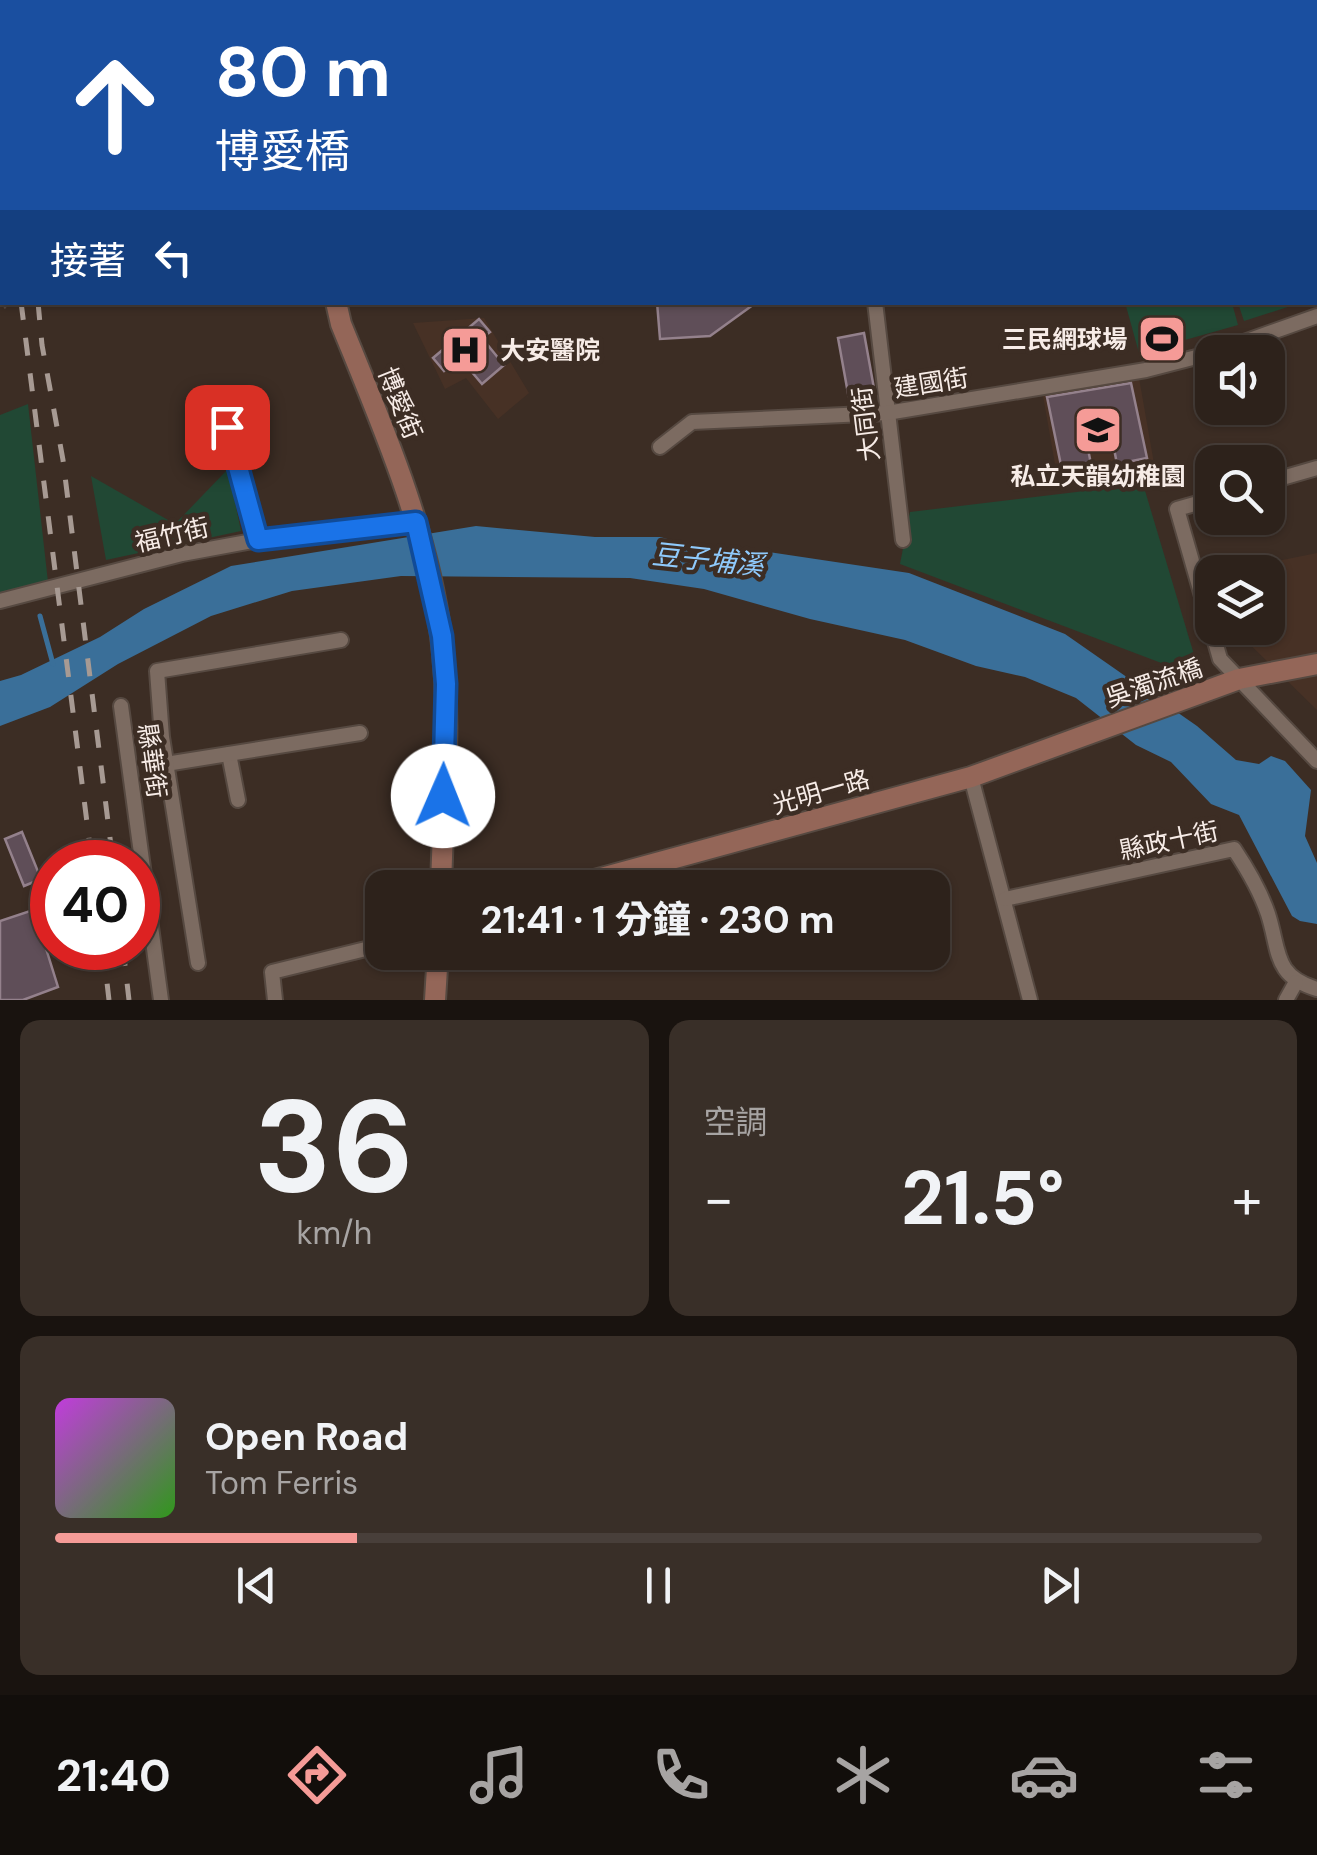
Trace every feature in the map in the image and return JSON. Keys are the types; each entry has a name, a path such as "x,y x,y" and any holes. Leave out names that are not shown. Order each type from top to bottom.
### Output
{"street":[{"name":"博愛街","path":"337,305 416,522 436,602 446,684 441,870"},
{"name":"大同街","path":"875,305 904,540"},
{"name":"建國街","path":"1264,335 1317,316"},
{"name":"建國街","path":"660,446 692,422 887,413 1146,370 1195,358"},
{"path":"222,404 258,540"},
{"path":"1285,477 1317,468"},
{"path":"1195,503 1176,509 1220,659 1317,761"},
{"name":"福竹街","path":"0,602 182,554 258,540 416,522"},
{"path":"198,963 162,737 157,671 341,640"},
{"path":"1239,679 1317,664"},
{"name":"吳濁流橋","path":"1086,733 1239,679"},
{"name":"縣華街","path":"122,706 161,1000"},
{"path":"166,764 360,733"},
{"name":"光明一路","path":"631,870 971,777 1086,733"},
{"path":"228,754 238,800"},
{"path":"971,777 1030,1000"},
{"name":"縣政十街","path":"1005,899 1234,849 1262,898 1278,960 1296,982"},
{"path":"275,1000 272,972 365,949"},
{"path":"436,1000 437,970"},
{"path":"1286,1000 1296,982 1317,988"}],"shaded area":[{"name":"大安醫院","path":"484,318 529,393 498,419 466,378 445,389 413,323"},
{"name":"私立天韻幼稚園","path":"1138,372 1155,469 1059,487 1042,390"},
{"path":"1317,553 1317,710 1250,645 1285,645 1285,559"}],"green space":[{"name":"三民網球場","path":"1233,305 1238,325 1139,353 1126,306"},
{"path":"1239,305 1294,305 1244,321"},
{"path":"28,404 48,582 0,598 0,415"},
{"path":"228,469 241,531 106,560 91,476 175,524"},
{"path":"1143,484 1201,678 900,564 910,512"}],"water":[{"name":"豆子埔溪","path":"476,526 595,537 660,537 709,550 755,550 909,573 1065,634 1197,726 1236,760 1259,764 1271,756 1285,761 1311,790 1305,836 1317,863 1317,924 1292,916 1239,815 1211,804 1171,762 1136,745 1076,698 1025,677 976,666 905,640 810,619 704,589 630,578 401,576 292,591 211,616 118,664 50,707 0,726 0,681 100,637 144,609 231,566"}],"building":[{"path":"657,305 753,305 710,336 660,339"},
{"name":"大安醫院","path":"479,319 490,332 482,338 504,365 482,384 460,358 444,371 433,358"},
{"path":"864,333 875,394 849,399 838,338"},
{"path":"1131,383 1147,458 1117,464 1106,408 1081,414 1092,469 1063,475 1047,397"},
{"path":"22,832 30,852 30,884 24,886 5,839"},
{"path":"30,911 30,970 53,970 58,987 23,1000 0,1000 0,921"}],"waterway":[{"path":"40,616 53,664"}],"railway":[{"path":"21,305 89,840"},
{"path":"38,305 63,460 110,840"},
{"path":"106,970 109,1000"},
{"path":"126,970 129,1000"}],"place":[{"name":"三民網球場","path":"1162,339"},
{"name":"大安醫院","path":"465,350"},
{"name":"私立天韻幼稚園","path":"1098,430"}],"route":[{"path":"227,427 258,540 416,522 442,636 446,684 443,796"}]}
